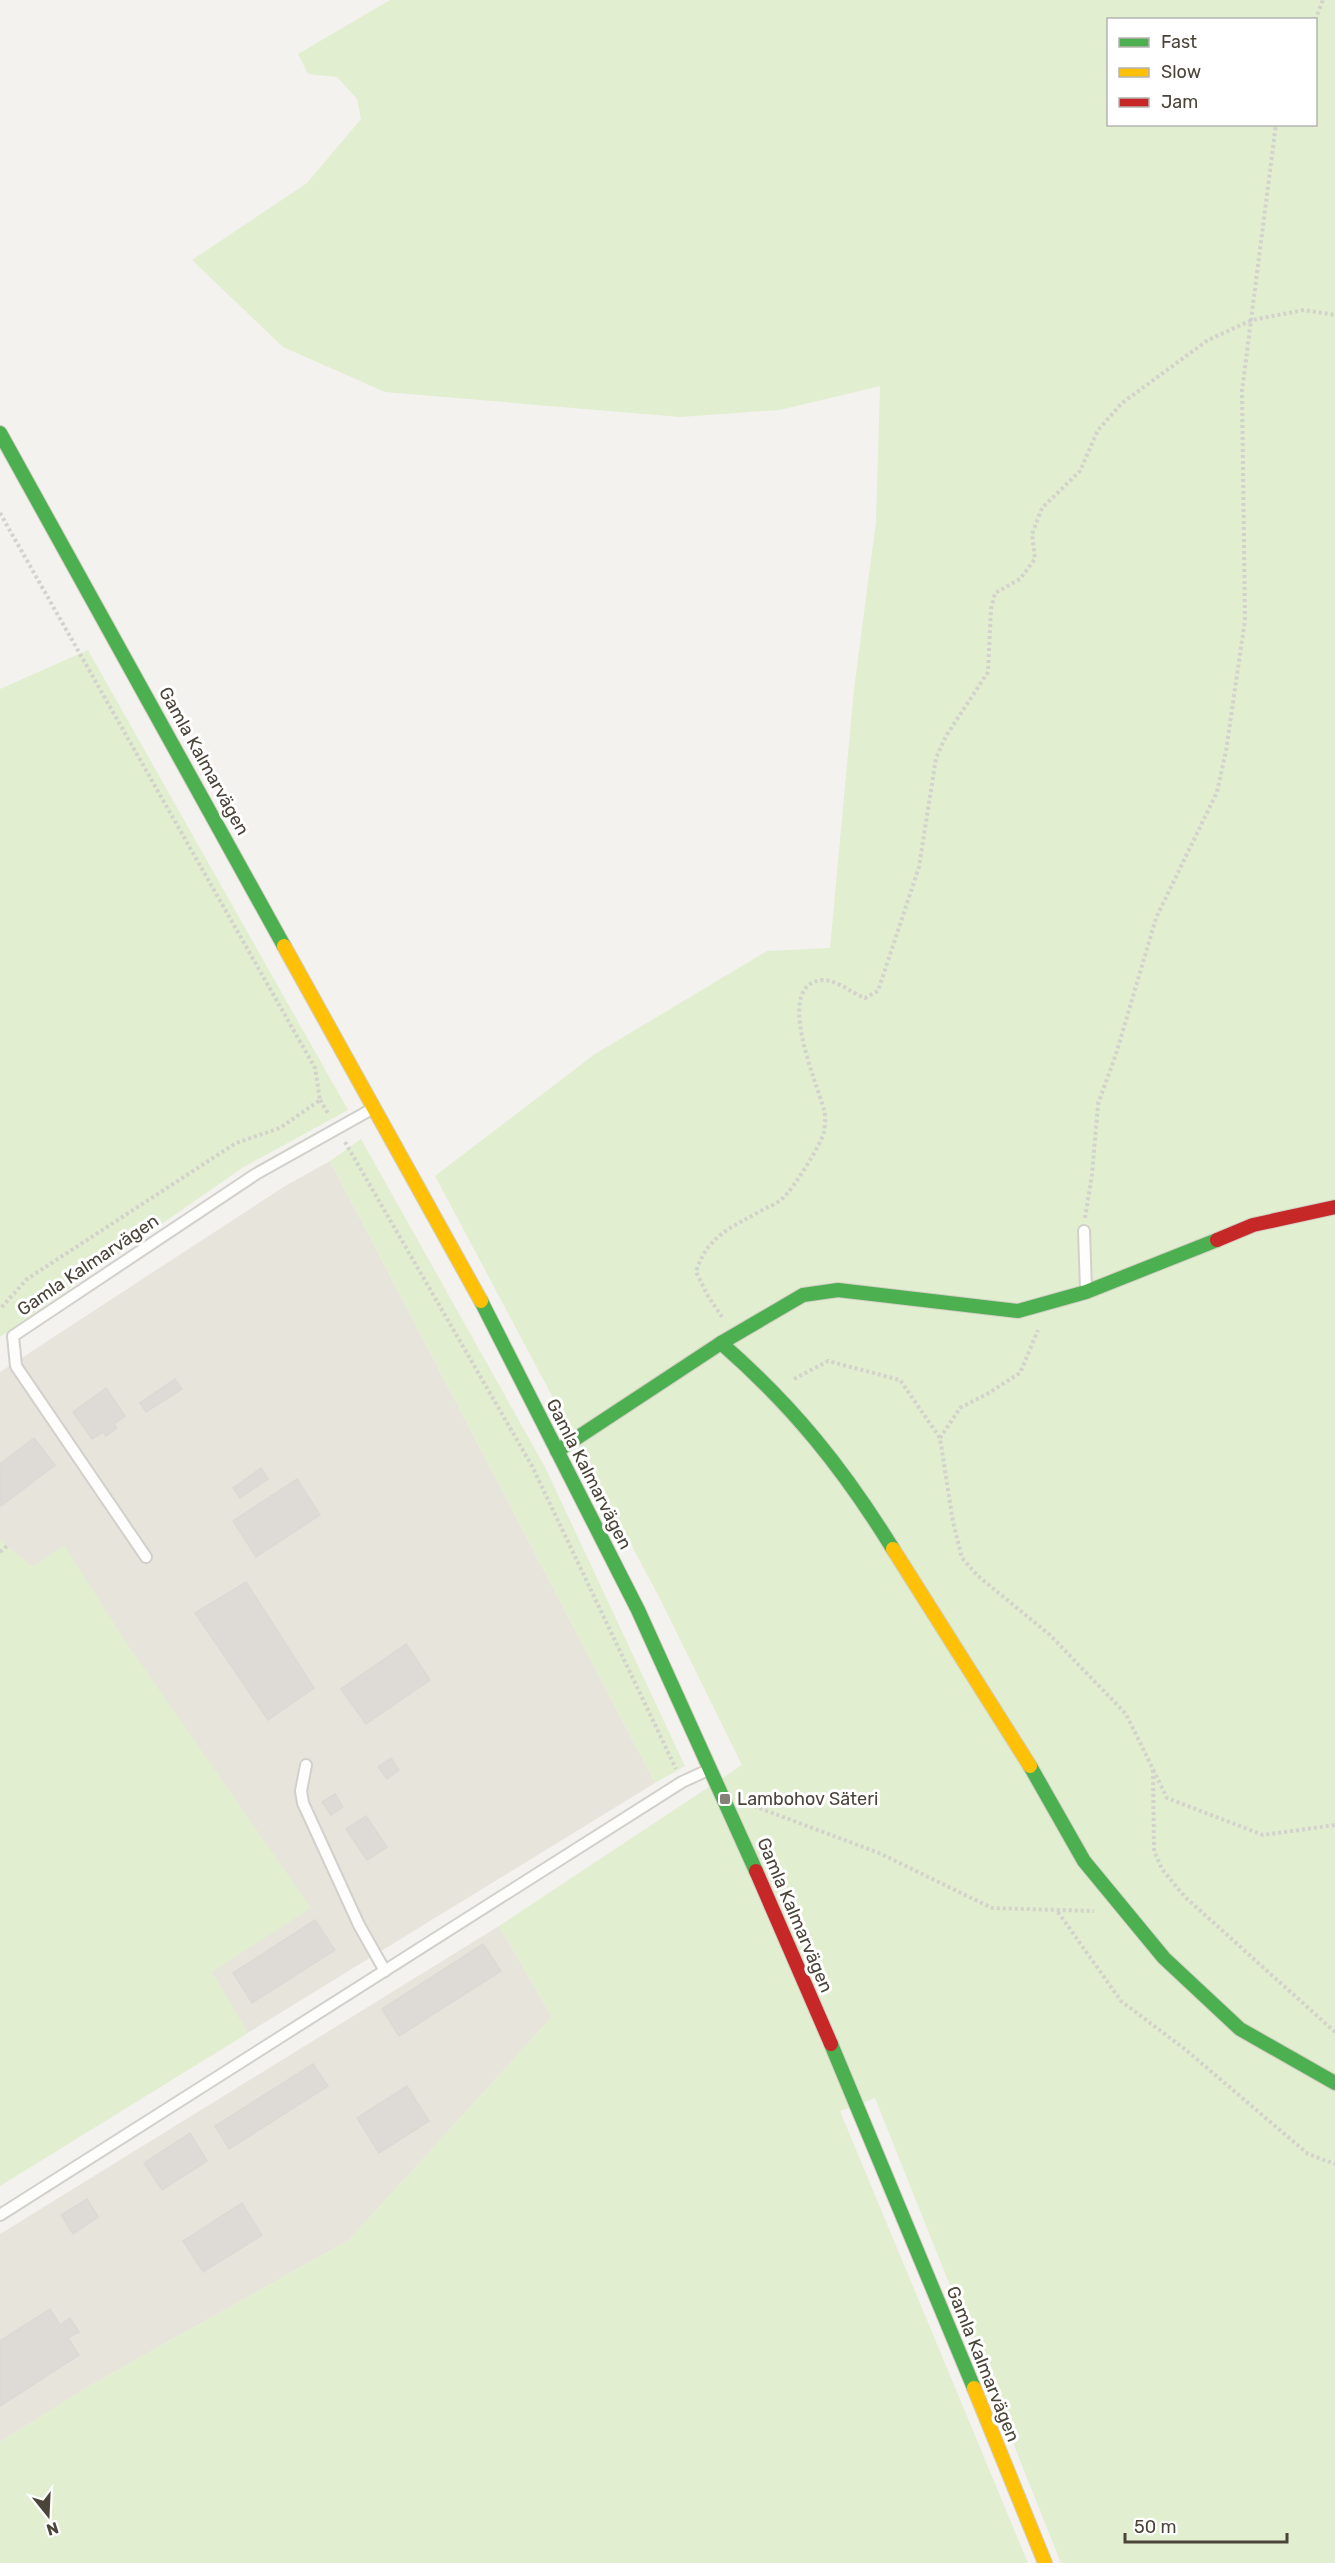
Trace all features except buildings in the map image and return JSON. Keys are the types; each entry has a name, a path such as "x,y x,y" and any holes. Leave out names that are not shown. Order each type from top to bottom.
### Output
{"street":[{"name":"Gamla Kalmarvägen","path":"0,433 481,1301 638,1610 729,1809 922,2258 1045,2563"},
{"path":"557,1451 721,1343 803,1295 838,1290 1018,1311 1086,1292 1253,1225 1335,1207"},
{"path":"721,1343 760,1378 825,1448 864,1502 1016,1741 1084,1861 1164,1958 1240,2029 1335,2083"}],"lane":[{"name":"Gamla Kalmarvägen","path":"146,1557 16,1366 13,1336 256,1174 375,1107"},
{"path":"1084,1231 1086,1292"},
{"path":"306,1765 301,1791 303,1803 359,1925 385,1971"},
{"path":"0,2215 682,1782 711,1768"}],"path":[{"path":"1316,18 1323,0"},
{"path":"1084,1231 1098,1104 1116,1054 1156,918 1217,792 1226,751 1245,620 1242,391 1276,126"},
{"path":"735,1335 708,1296 696,1272 702,1252 720,1235 783,1198 812,1157 824,1134 825,1113 805,1048 798,1012 801,997 809,986 823,980 837,983 850,993 865,998 878,991 919,867 936,758 946,736 988,672 991,609 995,593 1020,579 1035,559 1032,534 1042,508 1080,471 1098,430 1122,403 1208,340 1252,320 1304,310 1335,315"},
{"path":"0,513 315,1068 320,1100 532,1466 682,1782"},
{"path":"0,1309 27,1279 236,1143 280,1128 320,1100"},
{"path":"940,1438 960,1407 987,1394 1020,1373 1048,1303"},
{"path":"789,1380 798,1378 828,1361 900,1380 940,1438 953,1522 962,1558 978,1576 1050,1635 1126,1714 1167,1798 1263,1835 1335,1825"},
{"path":"0,1552 7,1546"},
{"path":"1153,1769 1154,1851 1162,1869 1185,1897 1335,2032"},
{"path":"729,1809 753,1806 775,1812 879,1853 992,1908 1086,1913 1121,1906"},
{"path":"1058,1912 1121,2001 1186,2050 1308,2154 1335,2164"}],"shaded area":[{"path":"330,1161 655,1783 0,2185 64,1546 33,1568 0,1540 0,1372 285,1186"},
{"path":"499,1926 552,2017 349,2240 91,2385 0,2442 0,2234"}],"green space":[{"path":"390,0 1335,0 1335,2563 1061,2563 875,2098 840,2111 1028,2563 0,2563 0,2442 91,2385 349,2240 552,2017 499,1926 742,1765 658,1595 435,1176 595,1054 767,951 830,948 854,689 876,522 880,386 780,410 680,417 385,392 283,347 192,260 307,183 361,119 357,99 337,77 308,74 298,54"},
{"path":"88,650 348,1110 242,1168 0,1337 0,689"},
{"path":"361,1139 545,1467 685,1766 655,1783 330,1161"},
{"path":"0,1540 33,1567 64,1545 128,1645 311,1908 212,1972 248,2033 0,2186"}],"traffic: fast":[{"path":"0,433 284,946"},
{"path":"721,1343 803,1295 838,1290 1018,1311 1086,1292 1217,1240"},
{"path":"481,1301 638,1610 756,1871"},
{"path":"557,1451 721,1343 771,1390 815,1439 836,1465 893,1549"},
{"path":"1030,1766 1084,1861 1164,1958 1240,2029 1335,2083"},
{"path":"831,2044 974,2388"}],"traffic: slow":[{"path":"284,946 481,1301"},
{"path":"893,1549 1030,1766"},
{"path":"974,2388 1045,2563"}],"traffic: jam":[{"path":"1217,1240 1253,1225 1335,1207"},
{"path":"756,1871 831,2044"}],"place":[{"name":"Lambohov Säteri","path":"725,1799"}]}
